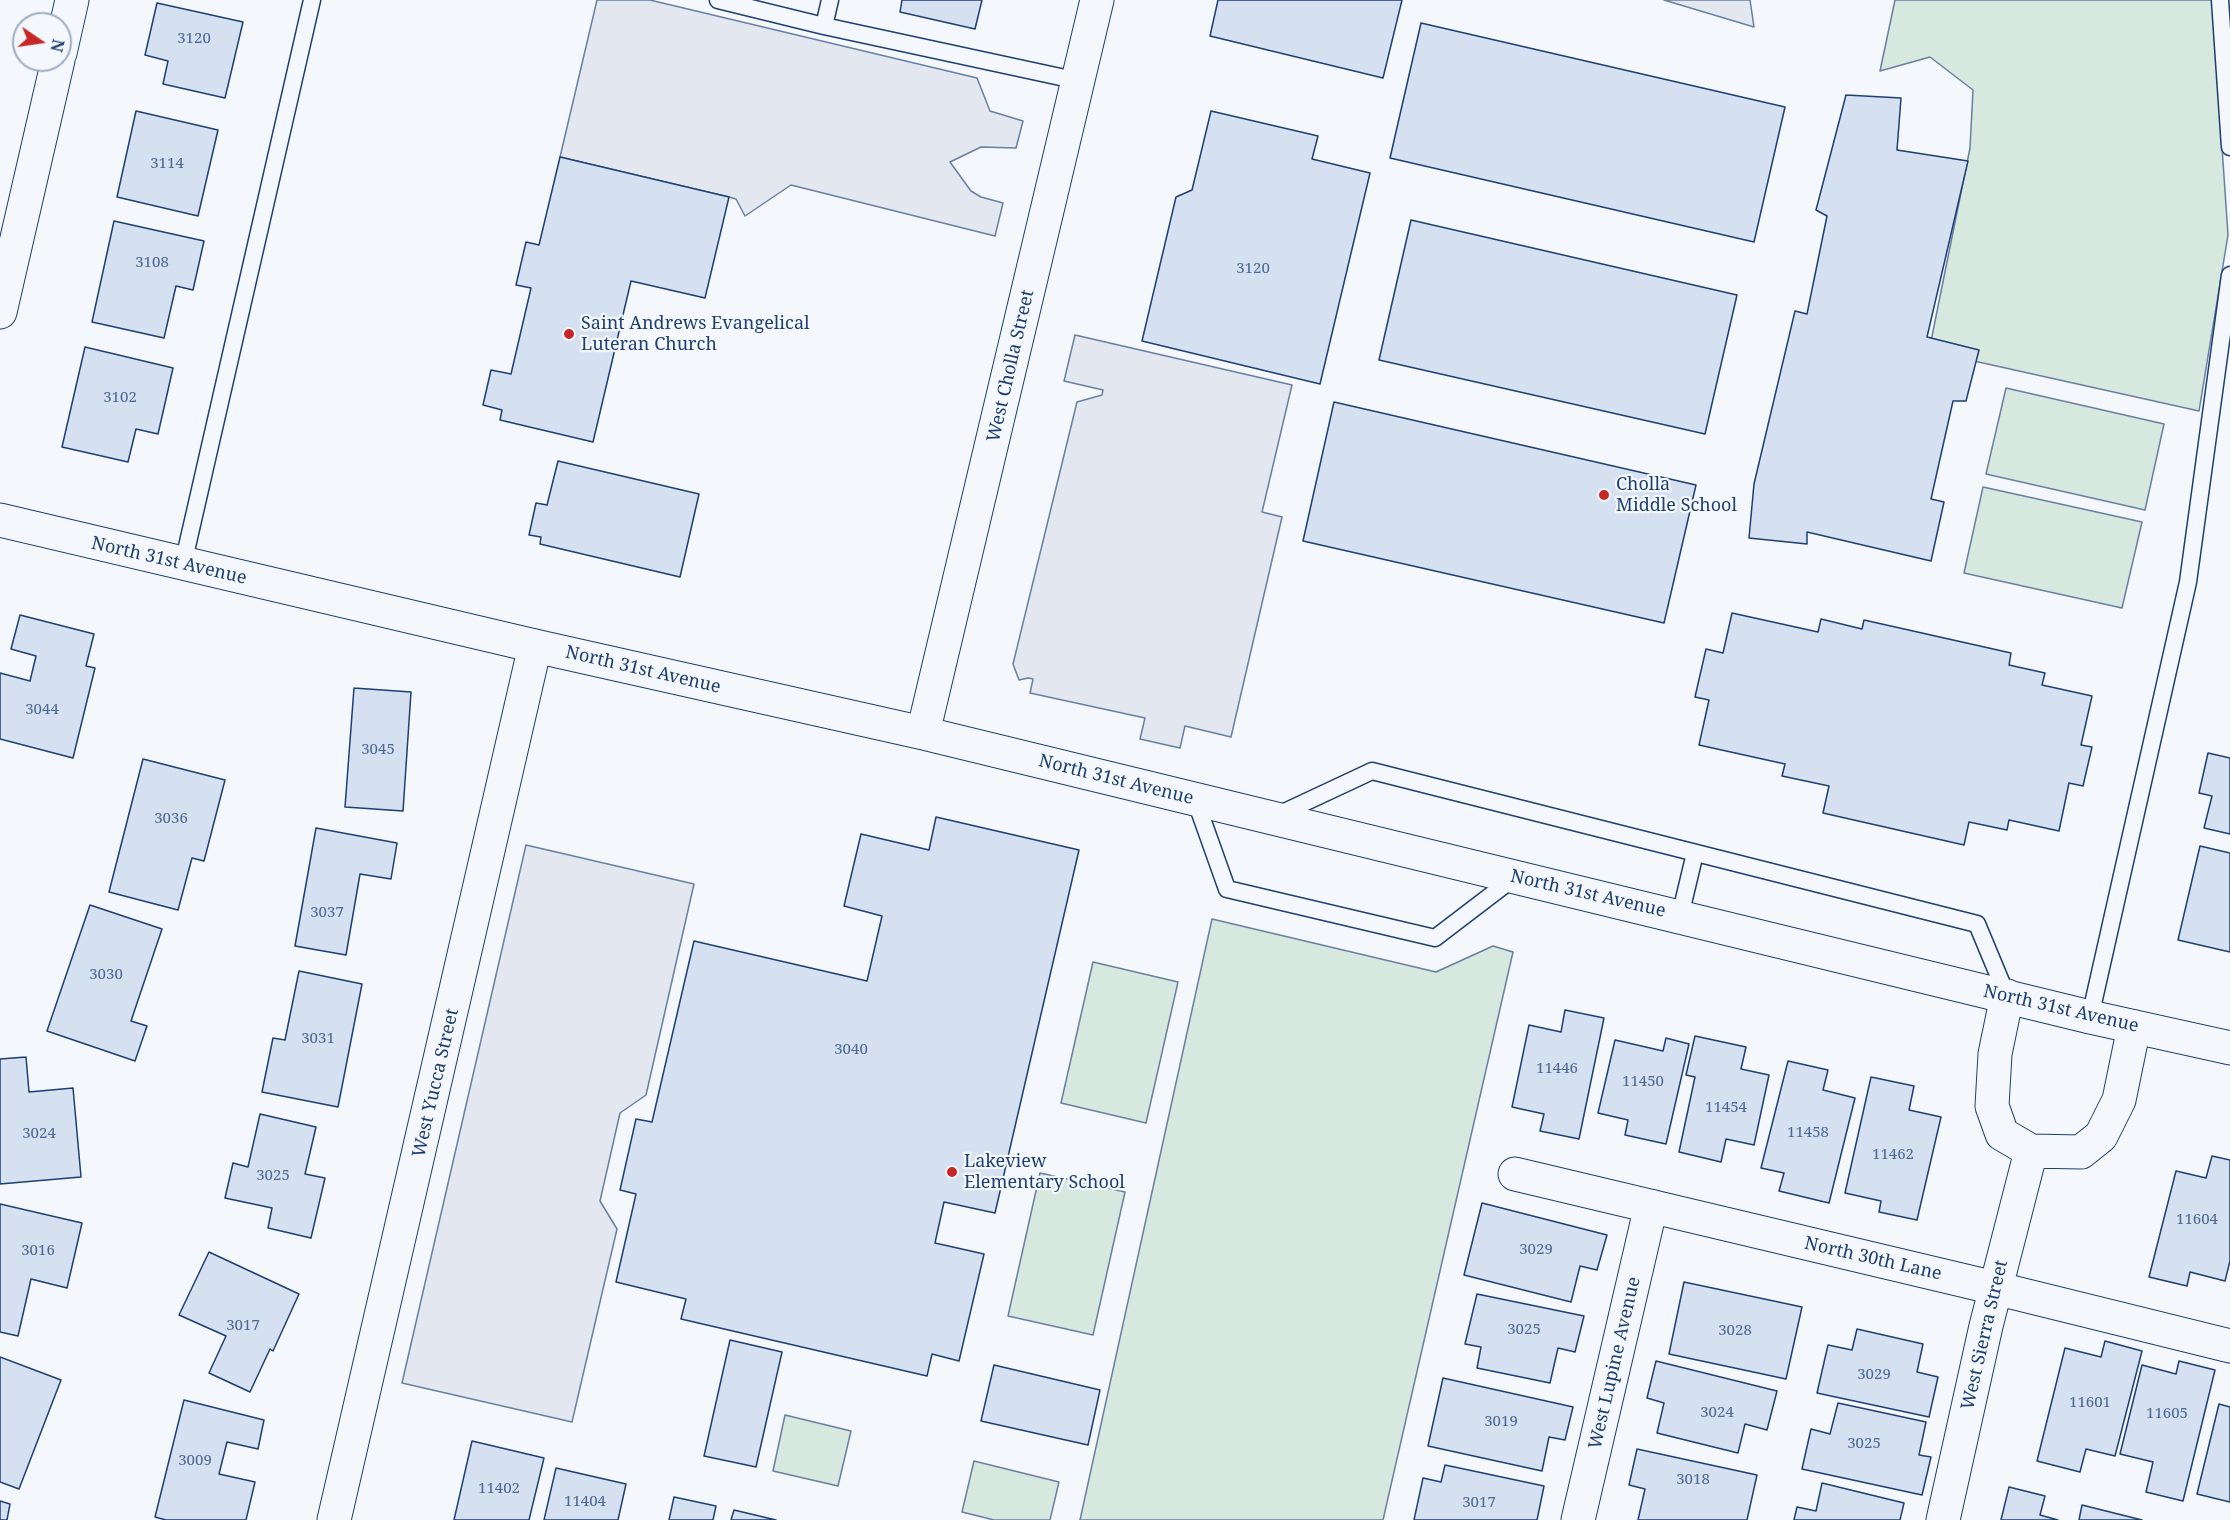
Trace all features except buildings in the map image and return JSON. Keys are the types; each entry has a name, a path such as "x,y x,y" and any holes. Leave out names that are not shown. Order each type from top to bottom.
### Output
{"street":[{"name":"West Cholla Street","path":"924,733 1097,0"},
{"path":"0,312 55,72"},
{"name":"North 31st Avenue","path":"0,520 535,646 924,733 2090,1017 2230,1048"},
{"name":"West Yucca Street","path":"334,1520 535,646"},
{"path":"2007,996 1995,1054 1992,1106 2002,1134 2031,1152 2081,1152 2101,1136 2119,1100 2134,1027"},
{"name":"West Sierra Street","path":"1943,1520 1995,1288 2031,1152"},
{"name":"North 30th Lane","path":"1515,1174 2230,1346"},
{"name":"West Lupine Avenue","path":"1578,1520 1651,1206"}],"lane":[{"path":"183,564 312,0"},
{"path":"718,0 824,26 1079,81"},
{"path":"824,26 830,0"},
{"path":"2220,0 2230,147"},
{"path":"2090,1017 2188,582 2230,275"},
{"path":"1273,818 1372,771 1977,924 2007,996"},
{"path":"1195,799 1227,889 1435,938 1515,877"},
{"path":"1680,916 1695,853"}],"shaded area":[{"path":"597,0 650,0 977,78 990,111 1023,121 1016,148 981,147 950,162 971,191 981,197 1003,203 995,236 791,185 745,216 736,199 560,157"},
{"path":"1664,0 1750,0 1754,27"},
{"path":"1895,0 2212,0 2228,235 2199,411 1929,351 1970,148 1973,90 1930,57 1880,71"},
{"path":"1075,335 1292,385 1262,512 1282,517 1231,737 1185,726 1180,748 1140,739 1145,718 1030,693 1033,679 1019,680 1013,664 1077,402 1102,395 1103,390 1064,381"},
{"path":"2006,388 2164,424 2145,510 1986,474"},
{"path":"1983,487 2142,522 2122,608 1964,573"},
{"path":"526,845 694,884 646,1095 620,1113 600,1201 617,1229 572,1422 402,1383"},
{"path":"1212,919 1436,972 1493,946 1513,952 1383,1520 1080,1520"},
{"path":"1093,962 1178,982 1146,1123 1061,1103"},
{"path":"1040,1173 1125,1192 1093,1335 1008,1316"},
{"path":"785,1415 851,1431 838,1486 773,1471"},
{"path":"974,1461 1059,1482 1050,1520 994,1520 962,1512"}],"place":[{"name":"Saint Andrews Evangelical Luteran Church","path":"569,334"},
{"name":"Cholla Middle School","path":"1604,495"},
{"name":"Lakeview Elementary School","path":"952,1172"}]}
